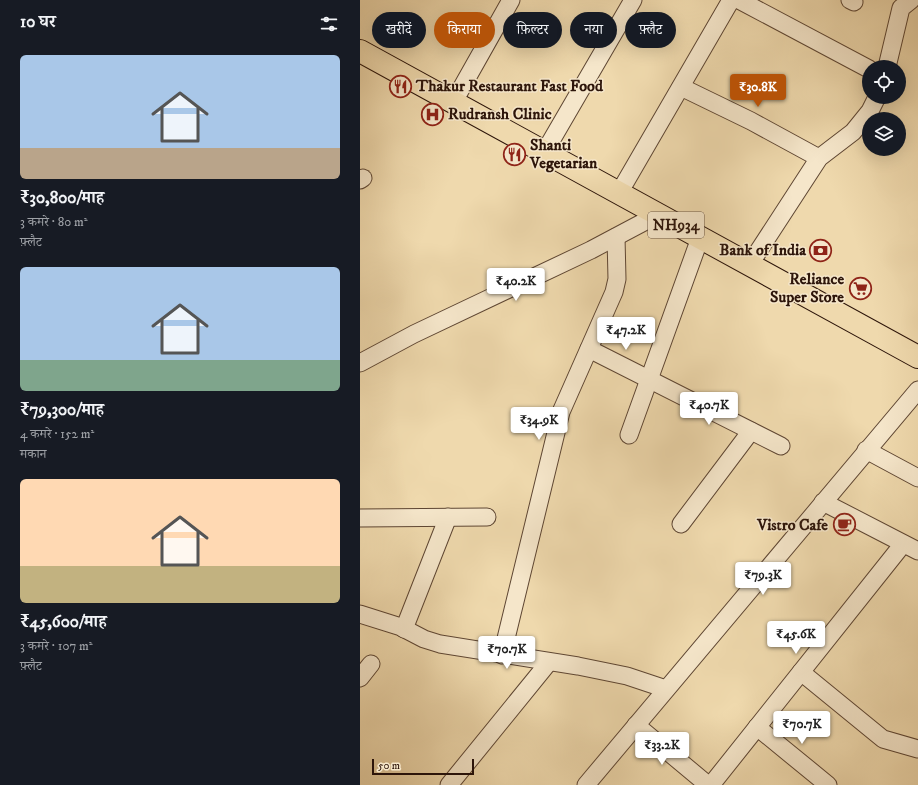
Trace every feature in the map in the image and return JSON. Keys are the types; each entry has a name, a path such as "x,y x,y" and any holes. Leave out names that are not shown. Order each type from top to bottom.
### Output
{"highway":[{"name":"NH934","path":"362,56 425,86 453,103 918,357"}],"street":[{"path":"453,103 511,0"},
{"path":"544,152 633,0"},
{"path":"619,193 731,0"},
{"path":"738,0 862,65"},
{"path":"889,60 901,8 911,0"},
{"path":"681,87 751,121 819,158"},
{"path":"750,264 819,158 853,132 870,111 874,104"},
{"path":"360,362 414,334 616,237 657,215"},
{"path":"502,655 560,417 614,292 617,279 616,237"},
{"path":"629,435 700,238"},
{"path":"589,349 781,446"},
{"path":"586,785 866,450 913,407 918,390"},
{"path":"681,524 751,431"},
{"path":"866,450 918,478"},
{"path":"822,502 918,551"},
{"path":"404,628 448,517"},
{"path":"360,518 487,517"},
{"path":"711,785 903,544"},
{"path":"360,614 404,628 432,643 627,676 666,689"},
{"path":"449,785 550,662"},
{"path":"360,678 371,664"},
{"path":"802,672 883,740 918,749"},
{"path":"636,725 708,785"},
{"path":"757,727 828,785"}],"place":[{"name":"Thakur Restaurant Fast Food","path":"401,86"},
{"name":"Rudransh Clinic","path":"432,114"},
{"name":"Shanti Vegetarian","path":"515,154"},
{"name":"Bank of India","path":"821,250"},
{"name":"Reliance Super Store","path":"860,288"},
{"name":"Vistro Cafe","path":"844,525"}]}
